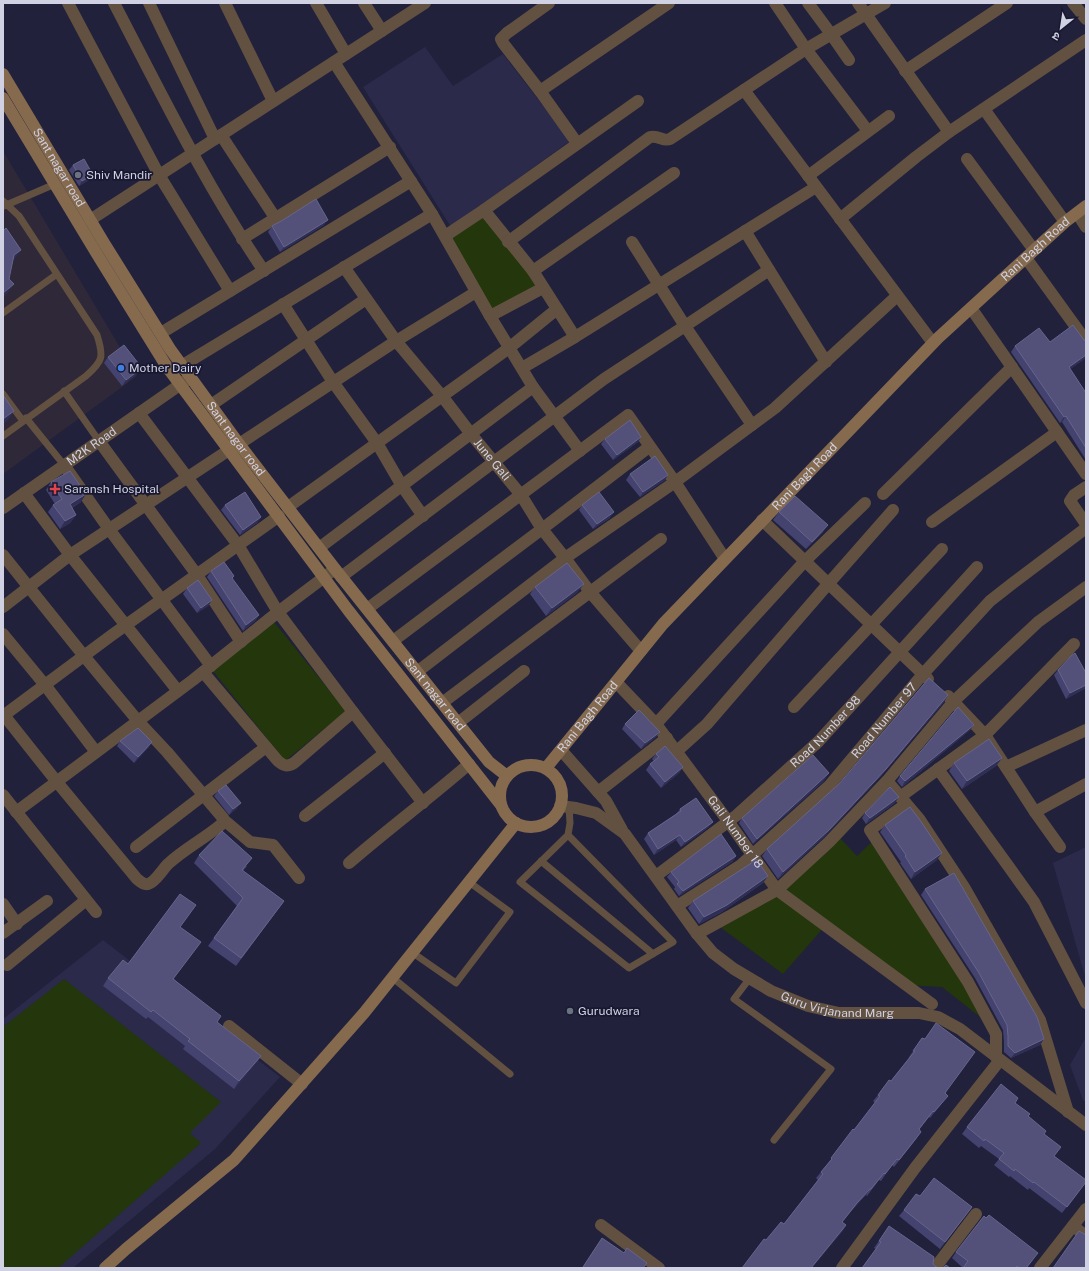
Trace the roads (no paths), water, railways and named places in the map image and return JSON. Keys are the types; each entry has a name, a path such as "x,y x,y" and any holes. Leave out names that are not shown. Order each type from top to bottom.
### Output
{"street":[{"path":"68,3 159,176 230,291"},
{"path":"114,3 193,153 242,239 264,271"},
{"path":"149,3 218,137 276,219"},
{"path":"225,3 273,101"},
{"path":"316,3 346,54"},
{"path":"364,3 382,31"},
{"path":"90,220 382,31 410,7 425,3"},
{"path":"549,3 501,39 577,143"},
{"path":"540,91 669,3"},
{"path":"775,3 806,49 868,132"},
{"path":"808,3 849,60"},
{"path":"858,3 949,132"},
{"path":"508,242 650,137 656,136 670,140 806,49 884,3"},
{"path":"905,71 1007,3"},
{"path":"1073,3 1086,19"},
{"path":"840,219 949,132 1086,40"},
{"path":"334,62 412,181 533,387 580,452"},
{"name":"Sant nagar road","path":"3,74 90,220 161,333 211,405 234,447 279,516 324,577 501,805"},
{"path":"744,90 932,343"},
{"name":"Sant nagar road","path":"3,98 158,353 180,384 288,507 338,573 489,762 507,776"},
{"path":"445,236 638,101"},
{"path":"984,108 1065,222"},
{"path":"808,176 889,116"},
{"path":"242,239 390,148"},
{"path":"967,159 1086,341"},
{"path":"533,271 674,173"},
{"path":"161,333 412,181"},
{"path":"522,368 575,337 816,187"},
{"path":"484,210 508,242 533,271 575,337"},
{"path":"1081,210 1086,227"},
{"name":"Rani Bagh Road","path":"546,768 663,624 762,520 932,343 1065,222 1081,210"},
{"path":"183,366 432,214"},
{"path":"745,231 826,362"},
{"path":"632,242 685,326 752,425"},
{"name":"June Gali","path":"344,267 396,341 521,495 542,529 590,592 641,651"},
{"path":"16,812 207,669 324,577 338,573 422,516 604,379 769,270"},
{"path":"490,316 544,288"},
{"path":"3,607 70,555 187,477 396,341 476,292"},
{"path":"417,672 565,558 675,482 775,408 897,296"},
{"path":"211,405 366,299"},
{"path":"283,304 333,382 377,443 402,486 422,516"},
{"path":"971,308 1086,474"},
{"path":"288,507 509,348 557,309"},
{"path":"883,494 1012,367"},
{"name":"M2K Road","path":"3,508 191,377"},
{"path":"319,548 533,387"},
{"path":"139,413 238,546 278,612 423,803"},
{"path":"367,609 628,415 675,482 725,559"},
{"path":"932,522 1057,432"},
{"path":"99,441 197,575 241,642"},
{"path":"393,641 649,447"},
{"path":"64,465 109,529 162,599 207,669 266,747 283,766 289,766 294,763 353,712"},
{"path":"1086,487 1074,495 1070,501 1086,524"},
{"path":"24,493 70,555 178,691"},
{"path":"656,724 805,561 865,503"},
{"path":"677,751 707,724 893,510"},
{"path":"224,820 222,824 175,858 162,869 150,884 146,885 137,879 3,715 279,516"},
{"path":"762,520 871,625 954,701 985,735 1035,812 1060,847"},
{"name":"Road Number 97","path":"677,906 740,865 829,786 923,674 990,601 1086,528"},
{"path":"442,703 661,539"},
{"path":"794,707 942,549"},
{"path":"3,555 138,721 167,752 224,820 250,842 273,845 299,878"},
{"name":"Road Number 98","path":"656,876 728,821 818,742 977,567"},
{"path":"697,934 777,890 830,842 887,782 954,701 1038,622 1086,587"},
{"path":"3,634 45,685 96,752"},
{"path":"842,1268 998,1058 996,1034 968,982 870,830 938,769 985,735 1074,644"},
{"path":"458,723 524,671"},
{"name":"Gali Number 18","path":"616,682 656,724 667,738 777,890 932,1004"},
{"path":"1006,767 1086,730"},
{"path":"598,792 667,738"},
{"path":"136,847 266,747"},
{"name":"Guru Virjanand Marg","path":"561,750 606,801 625,834 697,934 713,953 734,969 771,991 808,1006 839,1013 919,1013 938,1018 960,1029 1086,1125"},
{"path":"305,816 385,753"},
{"path":"349,864 378,838 470,764"},
{"path":"534,764 546,768 554,774 561,787 562,798 565,806 551,820 540,826 530,827 516,823 508,817 501,805 501,787 507,776 522,766 534,764"},
{"path":"938,769 1010,866 1034,902 1086,1003"},
{"path":"887,782 920,820 964,887 1040,1020 1068,1112"},
{"path":"1035,812 1086,784"},
{"path":"3,796 96,912"},
{"name":"Guru Virjanand Marg","path":"565,806 596,813 625,834"},
{"path":"105,1268 234,1160 364,1013 516,823"},
{"path":"7,965 86,900"},
{"path":"3,934 47,901"},
{"path":"3,904 17,924"},
{"path":"229,1026 302,1084"},
{"path":"1040,1268 1086,1209"},
{"path":"935,1268 976,1214"},
{"path":"601,1225 659,1268"},
{"path":"1073,1226 1086,1236"}],"lane":[{"path":"4,204 55,184"},
{"path":"3,436 96,367 102,358 97,335 20,216 4,204"},
{"path":"3,313 57,274"},
{"path":"64,392 99,441"},
{"path":"3,394 64,465"},
{"path":"565,806 570,823 568,835 520,882 629,968 673,942 568,835"},
{"path":"541,861 653,954"},
{"path":"413,953 456,983 510,912 469,882"},
{"path":"393,978 510,1074"},
{"path":"750,978 734,999 831,1069 774,1140"}],"place":[{"name":"Shiv Mandir","path":"78,175"},
{"name":"Mother Dairy","path":"121,368"},
{"name":"Saransh Hospital","path":"55,489"},
{"name":"Gurudwara","path":"570,1011"}]}
